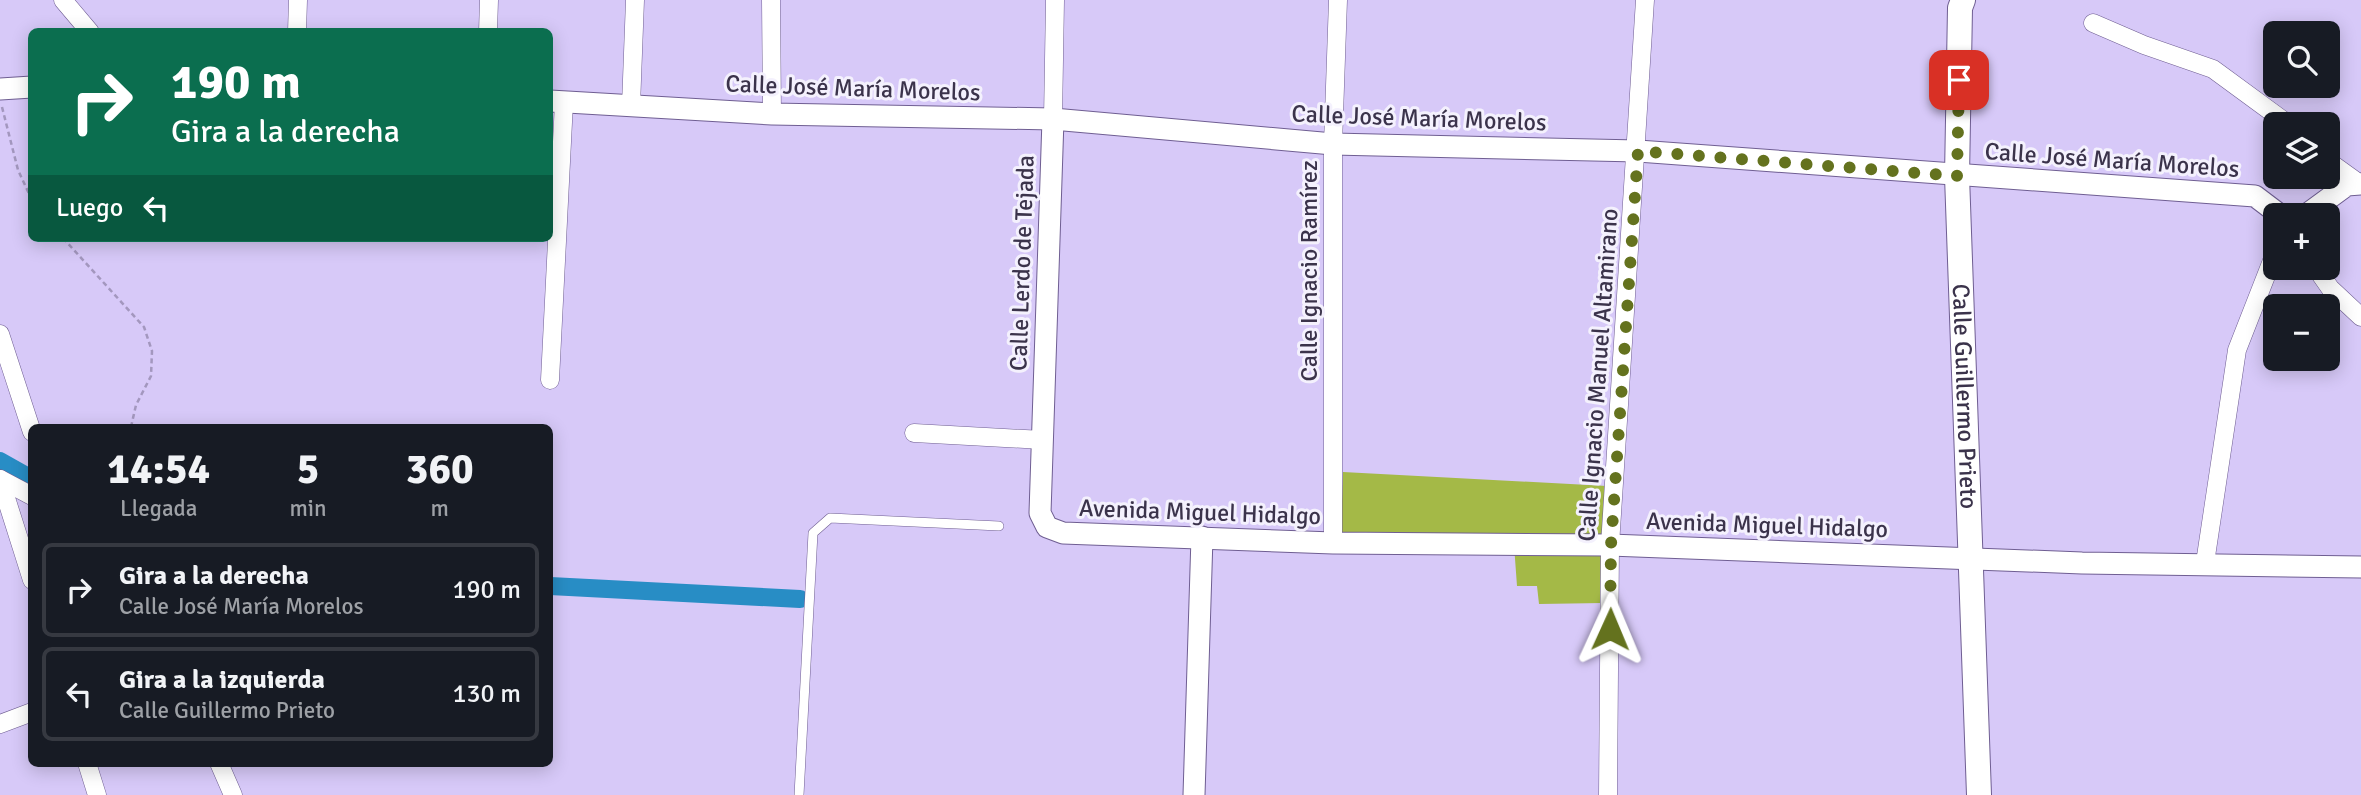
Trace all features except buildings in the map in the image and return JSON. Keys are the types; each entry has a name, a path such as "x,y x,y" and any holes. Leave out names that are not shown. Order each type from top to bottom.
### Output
{"main road":[{"name":"Calle Guillermo Prieto","path":"1963,0 1960,8 1957,176 1979,795"}],"street":[{"path":"63,0 86,28"},
{"path":"298,0 298,28"},
{"path":"488,28 489,0"},
{"path":"631,106 635,0"},
{"path":"771,0 772,114"},
{"name":"Calle Lerdo de Tejada","path":"1047,527 1040,513 1055,0"},
{"name":"Calle Ignacio Ramírez","path":"1333,543 1333,144 1338,0"},
{"name":"Calle Ignacio Manuel Altamirano","path":"1608,795 1611,545 1638,151 1645,0"},
{"path":"2093,23 2144,45 2213,69 2272,112"},
{"path":"0,89 28,88"},
{"path":"550,380 557,101"},
{"name":"Calle José María Morelos","path":"557,101 772,114 1052,119 1333,144 1638,151 2256,196 2265,203"},
{"path":"2340,169 2361,184"},
{"path":"2322,203 2347,185 2361,184"},
{"path":"2205,563 2237,350 2264,280"},
{"path":"2324,280 2361,317"},
{"path":"0,334 29,424"},
{"path":"914,433 1043,440"},
{"path":"0,479 28,494"},
{"path":"0,479 28,567"},
{"name":"Avenida Miguel Hidalgo","path":"1047,527 1063,533 1333,543 1611,545 1972,560 2361,567"},
{"path":"1194,795 1202,537"},
{"path":"0,724 28,714"},
{"path":"89,767 97,795"},
{"path":"221,767 233,795"}],"lane":[{"path":"799,795 813,533 830,518 999,526"}],"path":[{"path":"0,101 18,170 28,191"},
{"path":"67,242 144,327 152,351 151,376 136,405 132,424"}],"green space":[{"path":"1343,472 1607,486 1606,539 1341,532"},
{"path":"1514,545 1605,550 1603,603 1539,604 1537,586 1517,586"}],"waterway":[{"path":"0,461 28,477"},
{"path":"553,586 800,599"}],"route":[{"path":"1610,629 1611,545 1638,151 1957,176 1959,80"}]}
